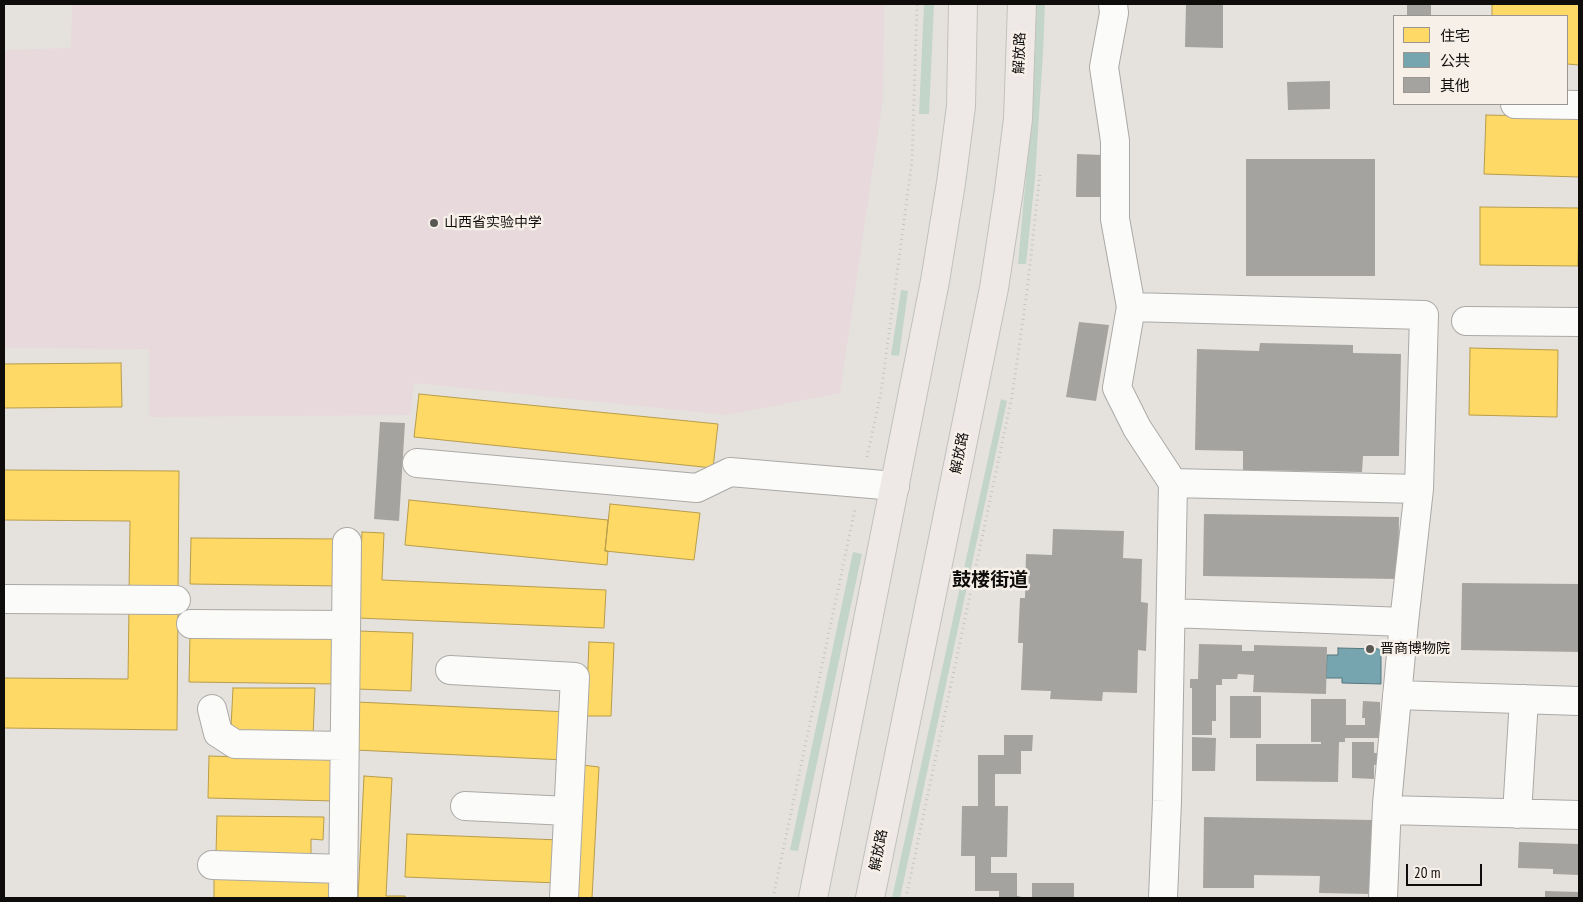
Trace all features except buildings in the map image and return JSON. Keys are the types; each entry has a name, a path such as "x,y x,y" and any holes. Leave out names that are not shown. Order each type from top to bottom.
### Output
{"main road":[{"path":"813,898 935,281 952,183 961,106 963,4"},
{"name":"解放路","path":"870,898 994,288 1010,190 1018,120 1022,4"}],"lane":[{"path":"1113,4 1114,13 1104,67 1115,141 1115,219 1131,307 1117,388 1137,428 1173,483 1163,898"},
{"path":"1131,307 1424,315 1419,488 1397,695 1387,810 1383,898"},
{"path":"1466,321 1579,322"},
{"path":"417,463 697,488 730,472 895,486"},
{"path":"1173,483 1419,488"},
{"path":"343,898 347,542"},
{"path":"4,599 176,600"},
{"path":"1171,613 1404,622"},
{"path":"191,624 346,625"},
{"path":"450,670 574,677 564,898"},
{"path":"1397,695 1579,701"},
{"path":"1517,814 1524,700"},
{"path":"212,709 218,733 235,744 344,746"},
{"path":"465,806 568,811"},
{"path":"1387,810 1579,815"},
{"path":"212,865 343,869"}],"path":[{"path":"773,898 881,393 912,161 917,4"},
{"path":"906,898 1012,396 1027,291"}],"shaded area":[{"name":"山西省实验中学","path":"72,4 884,4 883,99 840,393 727,415 414,383 410,415 149,417 149,349 4,348 4,50 71,48"}],"green space":[{"path":"924,4 934,4 929,114 919,114"},
{"path":"1036,4 1045,4 1035,178 1026,264 1018,264 1031,121"},
{"path":"901,290 908,291 899,356 891,355"},
{"path":"1001,399 1007,401 900,898 892,898"},
{"path":"853,552 862,554 798,851 790,850"}],"place":[{"name":"山西省实验中学","path":"434,223"},
{"name":"晋商博物院","path":"1370,649"}],"district":[{"name":"鼓楼街道","path":"990,581"}]}
